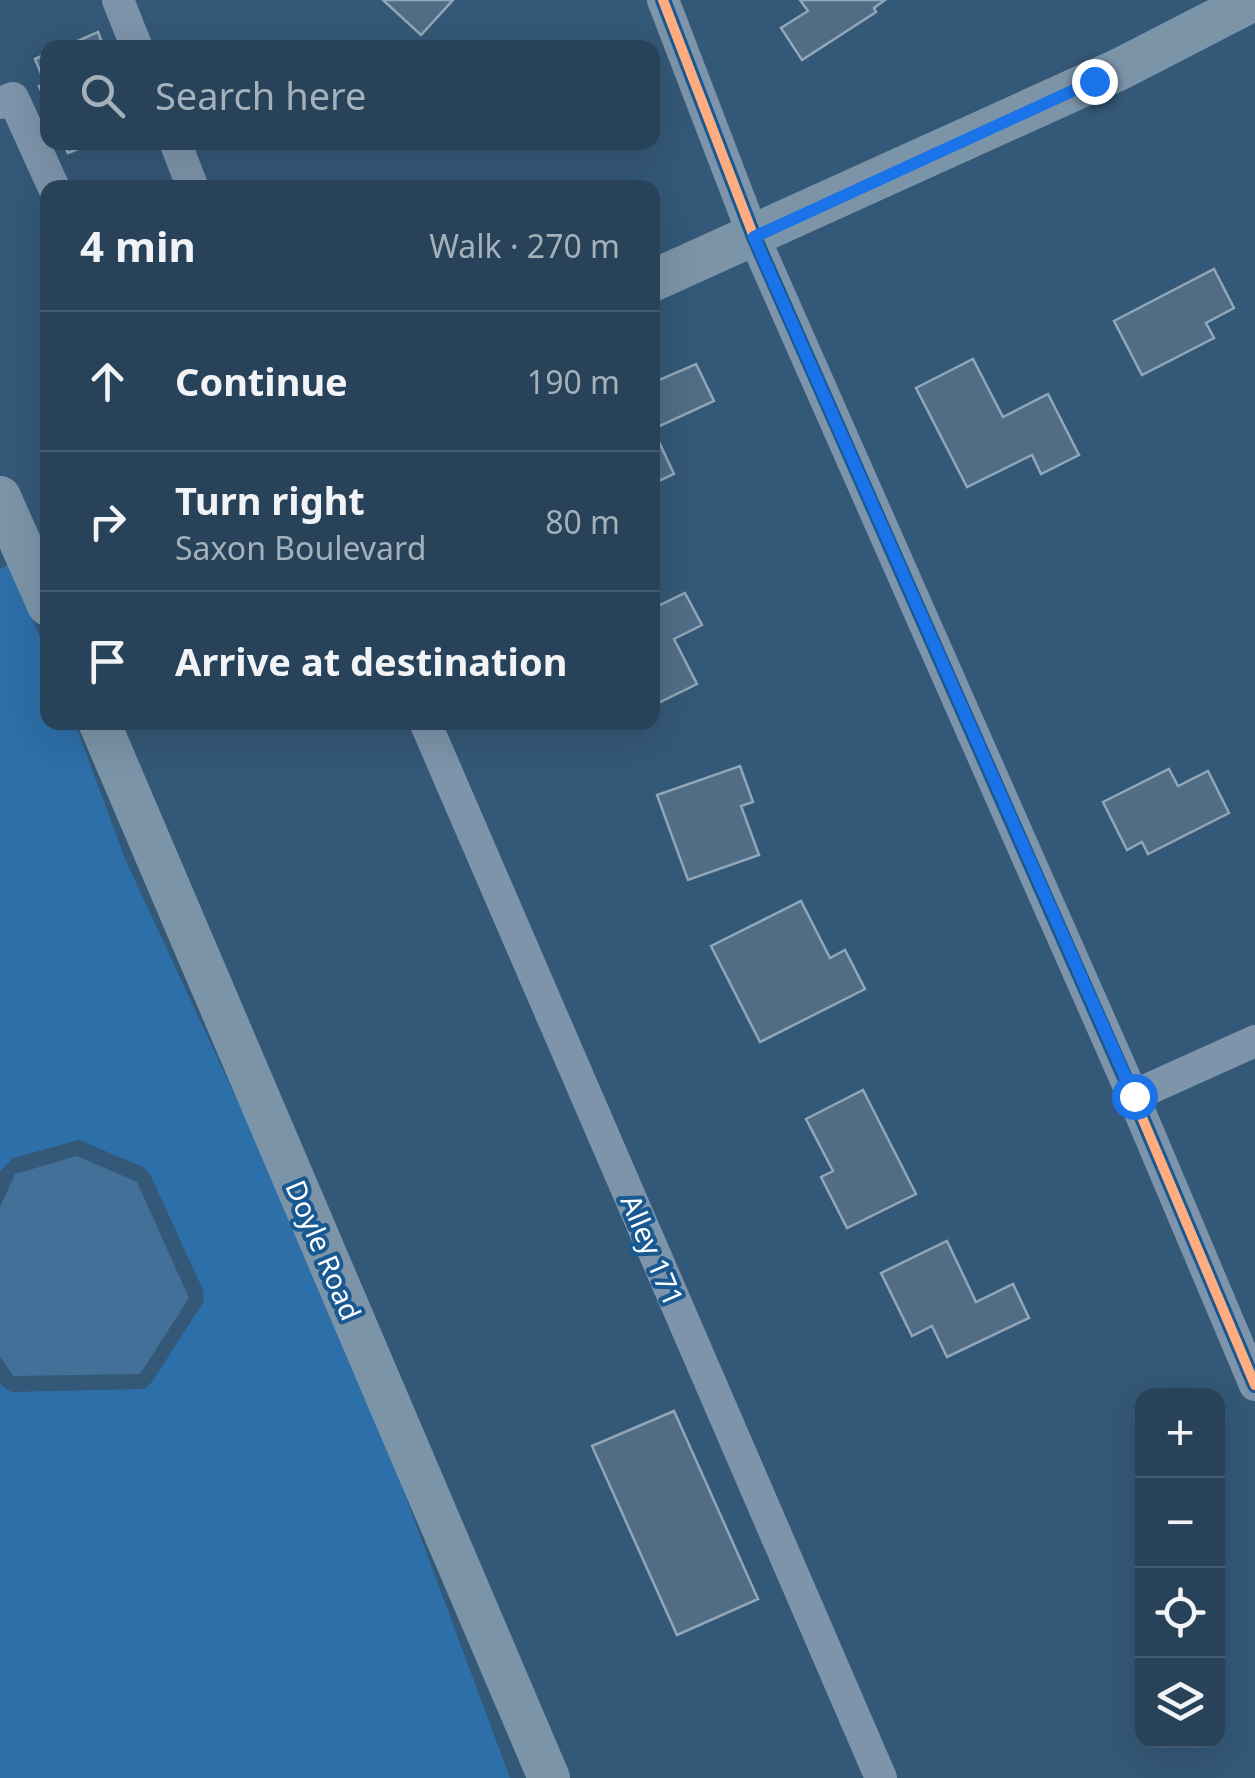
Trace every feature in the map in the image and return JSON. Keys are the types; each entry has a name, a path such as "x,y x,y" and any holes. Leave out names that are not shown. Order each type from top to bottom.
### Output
{"main road":[{"path":"660,278 1120,68 1254,0"},
{"path":"0,497 40,585"},
{"name":"Doyle Road","path":"102,730 549,1778"}],"street":[{"path":"118,0 134,40"},
{"path":"662,0 754,237 1134,1096 1255,1385"},
{"path":"0,102 13,98 50,180"},
{"path":"178,150 191,180"},
{"name":"Alley 171","path":"428,730 881,1778"},
{"path":"1134,1096 1255,1041"}],"shaded area":[{"path":"9,564 40,637 40,730 78,730 125,859 257,1143 392,1460 510,1778 0,1778 0,1384 11,1392 144,1389 204,1301 203,1290 150,1174 143,1167 79,1140 13,1158 0,1172 0,569"},
{"path":"77,1156 137,1182 189,1298 140,1374 13,1376 0,1356 0,1207 15,1174"}],"building":[{"path":"383,0 453,0 421,35"},
{"path":"800,0 885,0 874,8 876,12 802,60 781,28 808,11"},
{"path":"98,32 101,40 80,40"},
{"path":"1214,269 1234,308 1206,323 1214,338 1142,375 1114,321"},
{"path":"973,359 1003,417 1048,394 1079,455 1041,474 1032,455 967,487 916,388"},
{"path":"696,364 714,401 660,426 660,380"},
{"path":"660,444 674,474 660,480"},
{"path":"685,593 702,625 674,639 697,684 660,702 660,605"},
{"path":"740,766 753,802 741,806 759,855 688,880 657,795"},
{"path":"1169,769 1178,786 1208,771 1229,813 1148,854 1142,842 1127,850 1103,802"},
{"path":"801,901 830,958 845,950 865,989 760,1042 711,946"},
{"path":"863,1090 916,1194 847,1228 821,1177 833,1171 806,1119"},
{"path":"947,1241 976,1302 1013,1284 1029,1318 947,1357 932,1326 912,1336 881,1273"},
{"path":"674,1411 758,1599 677,1635 592,1446"}],"cycle path":[{"path":"663,0 754,237 1133,1096 1255,1385"}],"route":[{"path":"1094,81 754,237 1134,1096"}]}
